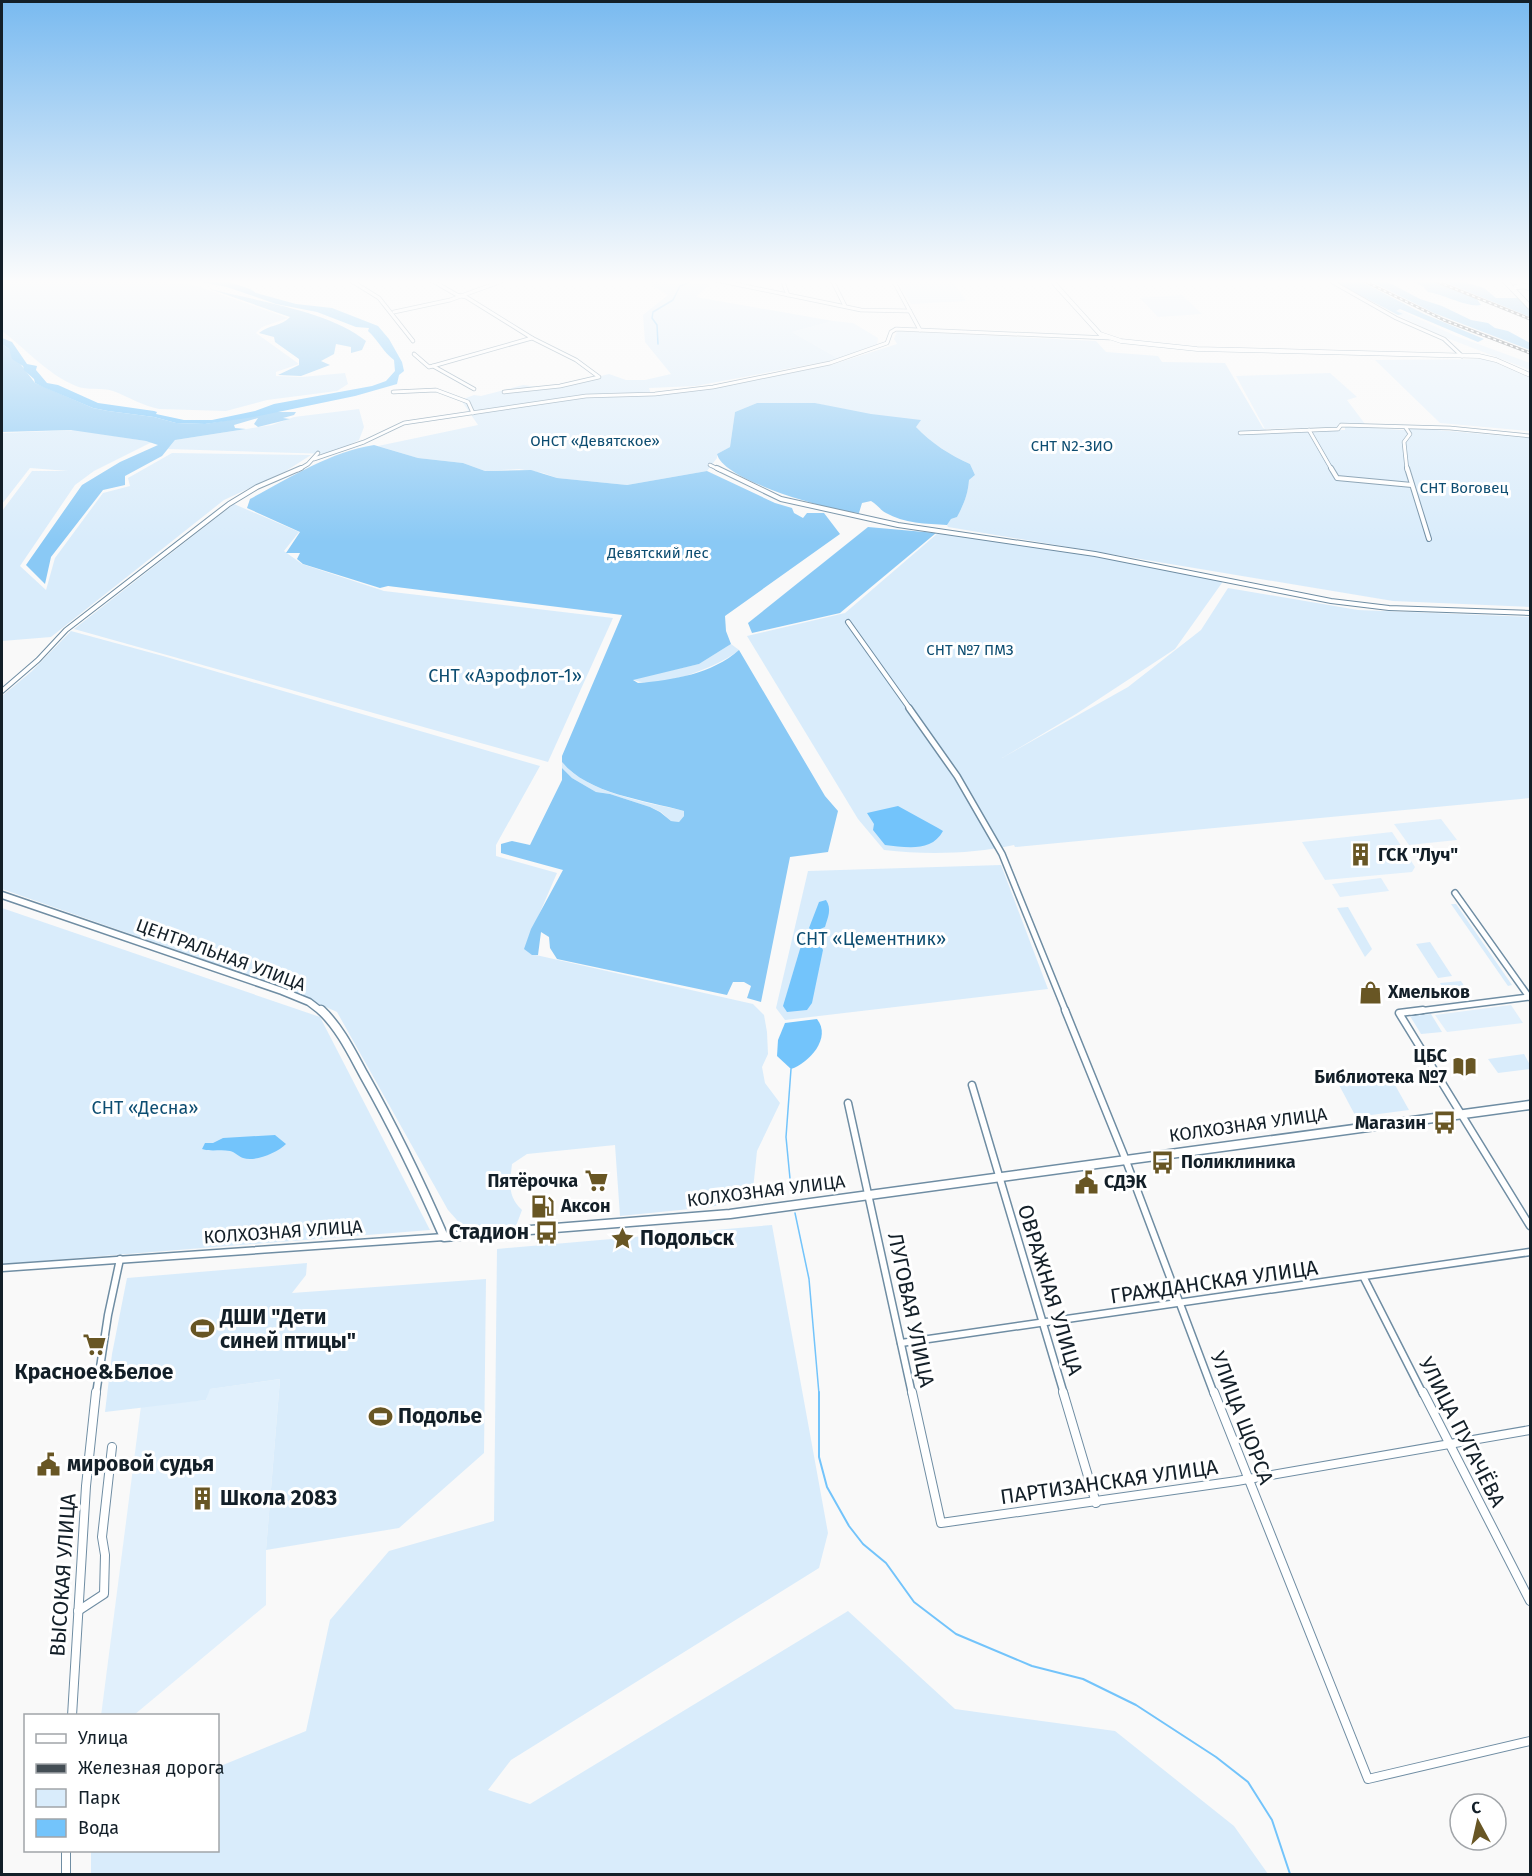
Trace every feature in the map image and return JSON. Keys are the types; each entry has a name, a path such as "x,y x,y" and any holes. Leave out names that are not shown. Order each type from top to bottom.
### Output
{"street":[{"path":"436,368 474,389"},
{"path":"504,392 521,387 546,388 569,385 599,377 586,368"},
{"path":"2,691 39,660 66,630 229,504 257,487 314,459 364,442 404,423 589,396 655,394 713,387 805,368"},
{"path":"1512,368 1530,375"},
{"path":"393,392 436,390 468,402 473,413"},
{"path":"1240,433 1338,429 1341,425 1450,428 1530,436"},
{"path":"1406,428 1410,434 1404,441 1405,452 1412,485 1429,539"},
{"path":"1309,430 1337,478 1412,485"},
{"path":"314,459 318,453"},
{"path":"710,465 781,499 898,525 1095,555 1331,601 1389,608 1530,614"},
{"name":"УЛИЦА ЩОРСА","path":"848,622 957,776 996,843 1125,1158 1247,1480 1368,1779 1530,1741"},
{"path":"1455,893 1530,997 1399,1013 1530,1226"},
{"name":"ЦЕНТРАЛЬНАЯ УЛИЦА","path":"2,895 282,992 310,1003 323,1012 347,1046 376,1095 426,1194 444,1237"},
{"name":"ОВРАЖНАЯ УЛИЦА","path":"972,1085 1096,1503"},
{"name":"ЛУГОВАЯ УЛИЦА","path":"848,1103 941,1523"},
{"name":"КОЛХОЗНАЯ УЛИЦА","path":"2,1268 730,1214 999,1178 1125,1158 1530,1105"},
{"name":"ГРАЖДАНСКАЯ УЛИЦА","path":"901,1343 1178,1302 1364,1278 1530,1252"},
{"name":"ВЫСОКАЯ УЛИЦА","path":"72,1714 84,1517 95,1412 111,1298 120,1259"},
{"name":"УЛИЦА ПУГАЧЁВА","path":"1364,1278 1530,1601"},
{"name":"ПАРТИЗАНСКАЯ УЛИЦА","path":"941,1523 1247,1480 1530,1430"},
{"path":"78,1611 104,1594 105,1555 102,1537 112,1448"},
{"path":"66,1852 66,1875"}],"shaded area":[{"path":"1383,368 1506,368 1530,378 1530,431 1440,423"},
{"path":"1330,373 1357,397 1347,400 1365,424 1339,423 1338,427 1265,429 1236,376"},
{"path":"1441,819 1457,840 1409,845 1394,824"},
{"path":"1392,832 1415,867 1412,872 1325,880 1302,842"},
{"path":"1381,878 1389,891 1340,897 1332,884"},
{"path":"1511,1005 1523,1023 1447,1032 1435,1015"},
{"path":"280,1379 266,1550 266,1605 135,1714 101,1714 141,1406 206,1400 209,1389"}],"green space":[{"path":"2,368 23,368 35,383 93,408 154,417 176,423 205,424 274,412 296,412 294,415 283,418 290,419 258,427 254,424 258,418 234,425 235,428 246,429 175,440 162,456 125,476 125,485 103,490 51,557 45,584 26,565 82,485 120,462 158,445 146,441 71,430 2,432"},
{"path":"46,368 289,368 276,372 276,376 302,377 345,373 348,384 337,391 267,400 226,411 159,409 113,391 80,387"},
{"path":"294,368 323,368 301,376 278,375"},
{"path":"666,368 794,368 696,386 649,388 651,395 704,390 818,368 1228,368 1263,428 1269,431 1345,430 1345,426 1402,430 1414,428 1530,438 1530,607 1393,601 948,527 951,519 957,517 967,494 969,480 975,475 970,464 941,448 916,427 815,403 757,403 735,412 730,447 717,454 717,458 707,471 627,485 557,478 519,469 485,471 463,463 418,458 378,446 478,425 461,400 474,395 481,396 523,385 538,387 569,384 609,374 626,380 645,380 671,374"},
{"path":"757,403 815,403 871,414 921,420 916,427 941,448 970,464 975,475 969,480 968,490 957,517 951,519 947,525 907,521 886,513 871,501 862,503 859,513 845,511 780,493 738,474 724,464 717,454 730,447 735,412"},
{"path":"359,409 364,427 359,440 331,454 168,449 175,440 272,425 294,417"},
{"path":"77,430 152,442 94,471 75,485 20,566 46,590 55,558 103,493 130,486 128,478 172,453 311,455 286,471 224,500 51,637 2,641 2,511 32,471 68,471 30,468 2,504 2,433"},
{"name":"Девятский лес","path":"374,445 418,458 463,463 485,471 531,470 557,478 627,485 707,471 775,503 792,508 794,513 803,518 807,513 824,513 840,534 725,616 726,631 731,644 699,664 633,680 638,683 691,674 717,665 739,650 825,796 838,811 828,852 790,857 761,1002 747,998 751,986 744,982 733,982 727,995 557,959 550,948 549,937 541,932 538,955 532,955 524,949 531,929 563,870 501,853 501,844 512,841 530,845 562,780 562,768 572,778 596,792 610,794 650,807 671,821 679,822 684,816 684,811 602,789 573,773 562,762 562,756 622,615 388,586 380,588 303,564 297,559 300,553 286,553 300,532 247,508 250,499 310,467 342,453"},
{"name":"СНТ «Аэрофлот-1»","path":"234,504 299,532 284,551 302,564 384,591 613,618 548,762 74,629"},
{"path":"868,527 936,533 840,613 752,633 748,623"},
{"name":"СНТ №7 ПМЗ","path":"938,533 1076,551 1224,580 1175,649 1076,714 1002,758 1128,687 1201,630 1228,588 1358,610 1530,617 1530,798 1015,847 1014,845 965,852 916,853 884,850 858,819 747,636 845,613"},
{"path":"71,631 540,766 496,845 496,856 557,873 531,933 536,955 753,1004 764,1015 768,1054 762,1067 765,1083 780,1103 757,1151 752,1199 710,1207 620,1216 615,1145 527,1154 512,1164 510,1183 512,1194 522,1210 516,1226 464,1228 448,1210 337,1012 279,986 2,889 2,696 32,671"},
{"path":"731,644 739,650 703,670 671,680 642,682 632,679 699,664"},
{"path":"562,762 573,773 602,789 635,800 684,811 684,816 679,822 671,821 661,812 650,807 610,794 596,792 572,778 562,768"},
{"name":"СНТ «Цементник»","path":"1001,865 1048,989 785,1020 776,1008 808,871"},
{"path":"1451,904 1456,904 1512,985 1508,986"},
{"path":"1348,907 1372,949 1365,957 1337,908"},
{"name":"СНТ «Десна»","path":"2,908 320,1017 430,1230 2,1264"},
{"path":"1430,942 1452,976 1438,978 1416,944"},
{"path":"1461,981 1472,998 1451,1000 1440,983"},
{"path":"1431,1014 1442,1032 1421,1034 1410,1016"},
{"path":"1524,1054 1530,1069 1498,1073 1488,1059"},
{"path":"1390,1076 1409,1110 1356,1117 1338,1083"},
{"path":"772,1225 828,1533 819,1568 511,1760 488,1790 530,1804 848,1611 955,1709 1115,1731 1234,1826 1268,1874 91,1874 91,1852 219,1852 219,1767 306,1731 330,1620 389,1551 494,1521 497,1249"},
{"name":"Подолье","path":"307,1263 306,1275 292,1293 486,1279 484,1453 399,1528 266,1550 280,1379 210,1389 206,1400 105,1412 112,1354 127,1278"}],"water":[{"path":"23,368 37,368 36,370 47,383 58,385 98,403 154,411 157,412 156,414 184,420 212,420 255,411 274,404 372,386 386,381 395,371 395,368 403,368 404,371 399,375 397,384 355,396 254,417 205,424 176,423 154,417 93,408 35,383"},
{"path":"898,806 943,831 932,843 925,846 885,845 873,830 874,824 867,813"},
{"path":"826,900 829,910 825,927 813,932 809,928 819,902"},
{"path":"811,941 820,944 823,950 812,1003 807,1010 787,1012 783,1006 800,949 803,942"},
{"path":"817,1019 821,1026 820,1042 811,1056 791,1069 777,1056 778,1040 785,1023"},
{"path":"275,1135 286,1144 260,1158 248,1159 230,1151 202,1149 205,1143 213,1143 223,1138"}],"waterway":[{"path":"791,1069 786,1137 791,1189"},
{"path":"795,1213 809,1279 819,1394"},
{"path":"819,1394 819,1457 827,1487 849,1526 863,1544 886,1563 914,1602 956,1634 1032,1666 1083,1679 1136,1705 1216,1757 1248,1782 1272,1820 1290,1874"}],"place":[{"name":"ГСК \"Луч\"","path":"1360,855"},
{"name":"Хмельков","path":"1370,992"},
{"name":"ЦБС Библиотека №7","path":"1465,1066"},
{"name":"Магазин","path":"1444,1123"},
{"name":"Поликлиника","path":"1163,1162"},
{"name":"Пятёрочка","path":"596,1181"},
{"name":"СДЭК","path":"1086,1182"},
{"name":"Аксон","path":"543,1206"},
{"name":"Стадион","path":"547,1232"},
{"name":"Подольск","path":"622,1238"},
{"name":"ДШИ \"Дети синей птицы\"","path":"202,1329"},
{"name":"Красное&Белое","path":"94,1344"},
{"name":"Подолье","path":"380,1416"},
{"name":"мировой судья","path":"49,1464"},
{"name":"Школа 2083","path":"202,1498"}],"park label":[{"name":"ОНСТ «Девятское»","path":"595,441"},
{"name":"СНТ N2-ЗИО","path":"1072,446"},
{"name":"СНТ Воговец","path":"1464,488"}]}
